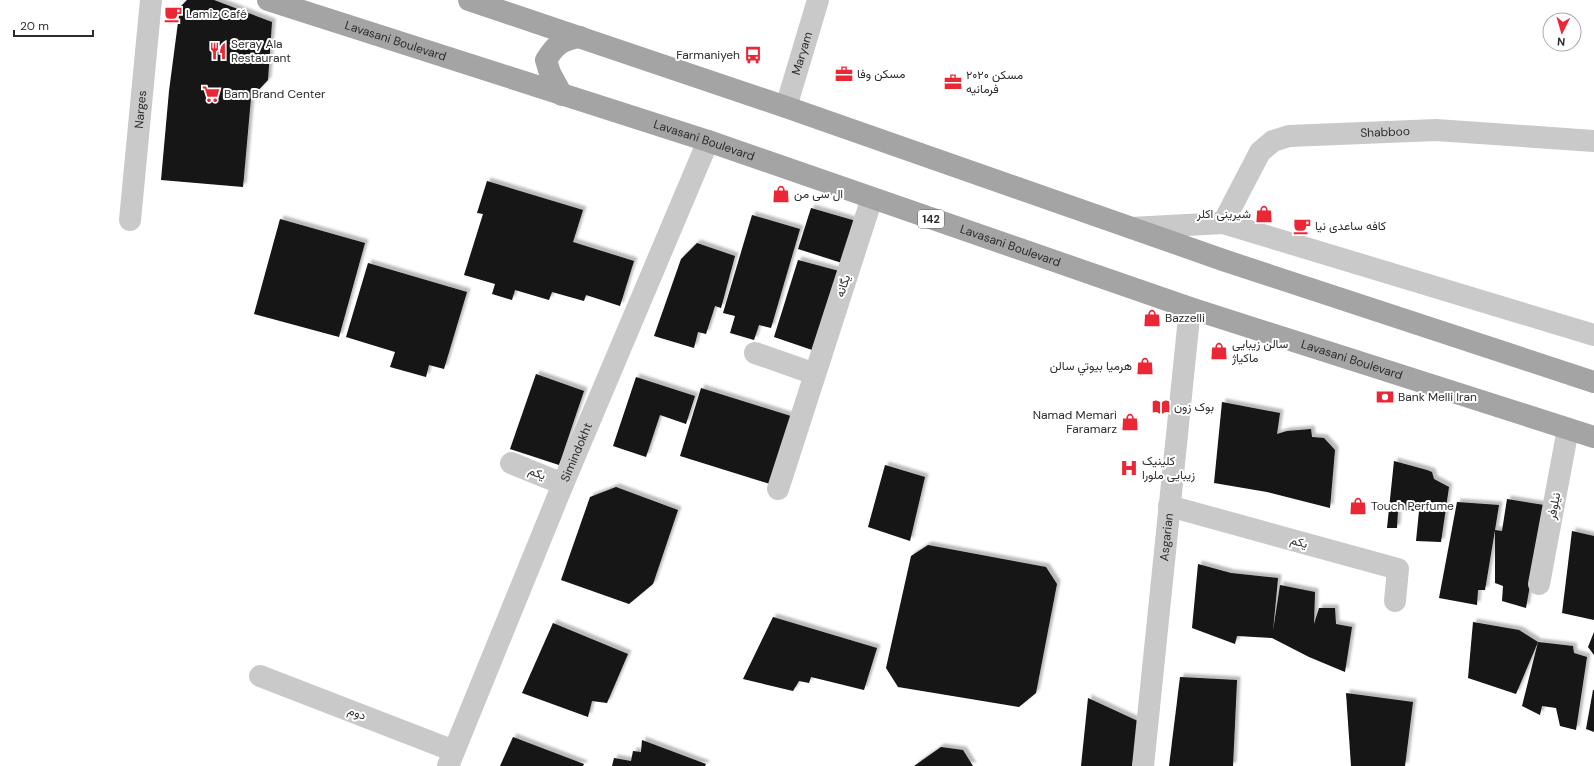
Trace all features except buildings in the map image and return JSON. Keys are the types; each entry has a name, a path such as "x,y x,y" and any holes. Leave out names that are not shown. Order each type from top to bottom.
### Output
{"main road":[{"name":"Lavasani Boulevard","path":"268,0 708,141 1190,308 1594,437"},
{"path":"469,0 786,107 1131,228 1325,294 1594,382"},
{"path":"562,95 550,73 546,60 554,47 566,40 580,37"}],"street":[{"name":"Narges","path":"130,220 152,0"},
{"name":"Maryam","path":"786,107 818,0"},
{"name":"Shabboo","path":"1223,223 1260,152 1273,140 1289,136 1436,130 1594,140"},
{"name":"Simindokht","path":"451,758 563,484 708,141"},
{"name":"یگانه","path":"778,489 872,198"},
{"path":"1131,228 1223,223 1594,335"},
{"name":"Asgarian","path":"1143,766 1190,308"},
{"path":"755,353 815,374"},
{"name":"نیلوفر","path":"1539,584 1568,429"},
{"name":"یکم","path":"511,463 563,484"},
{"name":"یکم","path":"1169,506 1398,569 1395,601"},
{"name":"دوم","path":"260,676 451,758"}],"place":[{"name":"Lamiz Café","path":"173,14"},
{"name":"Seray Ala Restaurant","path":"218,51"},
{"name":"Farmaniyeh","path":"753,55"},
{"name":"مسکن وفا","path":"844,74"},
{"name":"مسکن ۲۰۲۰ فرمانیه","path":"953,82"},
{"name":"Bam Brand Center","path":"211,94"},
{"name":"ال سی من","path":"781,194"},
{"name":"شیرینی اکلر","path":"1264,214"},
{"name":"کافه ساعدی نیا","path":"1302,226"},
{"name":"Bazzelli","path":"1152,318"},
{"name":"سالن زیبایی ماکیاژ","path":"1219,351"},
{"name":"هرميا بيوتي سالن","path":"1145,366"},
{"name":"Bank Melli Iran","path":"1385,397"},
{"name":"بوک زون","path":"1161,407"},
{"name":"Namad Memari Faramarz","path":"1130,422"},
{"name":"کلینیک زیبایی ملورا","path":"1129,468"},
{"name":"Touch Perfume","path":"1358,506"}]}
